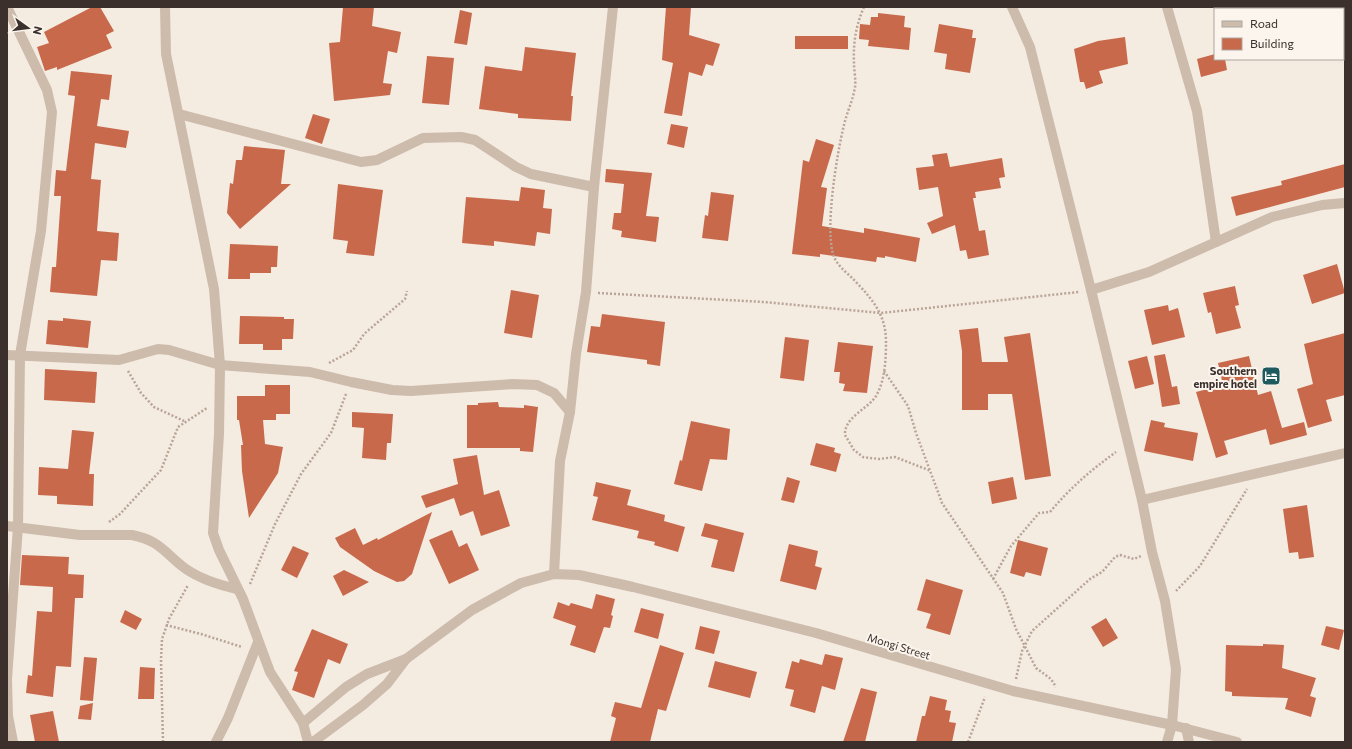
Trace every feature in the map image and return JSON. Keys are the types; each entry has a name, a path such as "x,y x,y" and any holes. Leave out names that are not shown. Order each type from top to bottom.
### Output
{"street":[{"path":"8,7 47,90 52,112 41,231 20,355 18,527 7,679 8,716 13,742"},
{"path":"165,7 166,54 214,289 220,364 218,402 219,434 213,533 237,589 244,599 256,646 270,672 303,723 308,742"},
{"path":"554,574 560,461 570,412 576,354 586,292 594,187 613,7"},
{"path":"1012,7 1030,47 1091,290 1142,500 1152,552 1165,600 1176,669 1172,725 1167,742"},
{"path":"1168,7 1197,111 1216,242"},
{"path":"179,114 361,162 377,160 423,138 461,137 475,140 516,167 531,174 594,187"},
{"path":"1091,290 1149,272 1272,217 1322,205 1345,203"},
{"path":"7,355 119,360 158,349 169,350 220,364 319,373 352,382 392,390 411,391 503,384 537,385 554,393 570,412"},
{"path":"1142,500 1345,453"},
{"path":"7,526 80,535 141,536 157,544 185,568 195,574 212,583 237,589"},
{"name":"Mongi Street","path":"406,659 472,610 521,583 554,574 579,575 633,587 793,628 989,685 1186,728 1237,742"},
{"path":"216,742 228,718 256,646"},
{"path":"303,723 346,687 367,674 406,659"},
{"path":"313,742 363,706 387,684 406,659"},
{"path":"1186,728 1189,742"}],"path":[{"path":"864,7 857,23 853,48 855,86 843,128 832,202 832,238 835,258 840,266 857,282 881,313 884,321 886,341 884,371 877,394 847,425 845,430 847,439 854,450 863,457 879,459 895,457 931,471"},
{"path":"586,292 764,302 881,313 1091,290"},
{"path":"319,373 327,364 353,350 364,334 405,299 407,291"},
{"path":"119,360 141,393 154,407 184,421"},
{"path":"884,371 908,406 916,433 942,503 1006,599 1024,646 1036,668 1048,676 1054,683 1060,701"},
{"path":"244,599 275,524 301,474 331,434 352,382"},
{"path":"106,524 120,514 161,470 176,431 184,421 218,402"},
{"path":"993,579 1011,546 1039,513 1050,512 1067,492 1086,474 1128,444"},
{"path":"1165,600 1181,588 1200,566 1257,474"},
{"path":"1013,691 1024,646 1032,631 1090,579 1102,572 1115,557 1120,555 1134,559 1152,552"},
{"path":"163,742 162,639 166,625 195,574"},
{"path":"166,625 256,646"},
{"path":"968,742 989,685"}],"building":[{"path":"92,7 100,7 114,31 106,35 112,48 57,70 57,67 45,71 37,47 49,43 44,32"},
{"path":"343,7 374,7 372,26 401,32 397,53 388,51 383,83 392,84 390,95 334,101 329,43 340,42"},
{"path":"666,7 691,7 689,35 720,44 713,66 706,64 702,76 689,72 682,116 664,113 673,63 662,60"},
{"path":"460,10 472,13 467,45 454,43"},
{"path":"878,13 905,16 904,27 911,28 909,50 868,46 869,40 859,39 860,24 870,25 871,17 878,17"},
{"path":"939,24 973,30 972,38 976,38 970,73 945,69 947,54 934,52"},
{"path":"795,36 848,36 848,49 795,49"},
{"path":"1125,37 1128,64 1099,71 1103,83 1086,89 1084,82 1080,82 1074,49 1098,41"},
{"path":"525,47 576,53 571,96 573,96 571,121 518,118 518,114 479,109 485,66 522,71"},
{"path":"1214,54 1214,60 1225,60 1227,70 1201,77 1197,59"},
{"path":"427,56 454,58 449,105 422,103"},
{"path":"71,71 112,75 109,100 101,99 97,126 129,131 126,148 95,143 91,179 101,180 97,231 119,233 117,261 101,260 97,296 50,292 52,267 56,267 61,196 54,196 56,170 66,171 75,96 68,95"},
{"path":"313,114 330,119 322,144 305,138"},
{"path":"671,124 688,127 684,148 667,144"},
{"path":"816,139 834,145 821,187 827,188 822,226 864,233 864,228 920,238 916,262 885,256 885,258 877,257 876,262 820,254 820,257 792,254 803,160 809,162"},
{"path":"244,146 285,150 281,184 291,184 240,229 227,213 230,183 233,184 236,160 242,160"},
{"path":"947,153 950,167 1002,158 1005,177 999,178 1001,188 975,192 976,198 973,198 979,231 985,230 989,255 968,259 966,250 960,251 955,225 932,234 927,223 943,216 938,187 919,190 916,168 934,166 932,155"},
{"path":"1345,164 1345,187 1236,216 1231,197 1282,185 1281,181"},
{"path":"606,169 652,173 646,216 659,217 656,242 621,237 622,231 612,229 614,213 621,213 624,184 605,182"},
{"path":"338,184 383,190 374,256 346,253 348,241 333,239"},
{"path":"521,187 545,190 543,208 552,209 550,234 537,232 535,246 494,241 494,246 462,243 466,197 519,201"},
{"path":"711,192 734,195 728,241 702,238 705,215 708,216"},
{"path":"230,244 278,246 277,267 271,267 271,273 250,273 250,279 228,279"},
{"path":"1337,264 1345,293 1312,304 1303,275"},
{"path":"1235,286 1239,305 1235,306 1241,328 1216,334 1211,312 1208,313 1203,293"},
{"path":"511,290 539,295 532,338 504,333"},
{"path":"1168,305 1169,311 1178,308 1185,337 1152,345 1144,310"},
{"path":"602,314 665,322 660,366 647,364 647,360 587,352 591,326 600,327"},
{"path":"240,316 284,317 284,319 294,319 293,339 282,339 282,350 263,350 263,344 239,344"},
{"path":"63,318 91,321 88,348 46,344 48,320 63,321"},
{"path":"978,328 982,362 1008,362 1004,337 1030,333 1051,476 1025,480 1012,394 988,394 988,410 962,410 962,351 959,330"},
{"path":"1345,333 1345,395 1326,400 1332,421 1308,428 1297,389 1313,384 1304,344"},
{"path":"785,337 809,340 804,381 780,378"},
{"path":"838,342 873,346 867,393 843,391 845,384 839,383 840,372 834,372"},
{"path":"1165,354 1172,387 1177,386 1180,404 1162,407 1154,356"},
{"path":"1147,356 1154,384 1135,389 1128,361"},
{"path":"1249,356 1258,395 1271,391 1282,428 1304,422 1307,435 1270,445 1266,429 1224,441 1228,454 1216,458 1196,392 1223,385 1218,363"},
{"path":"45,369 97,372 95,403 44,400"},
{"path":"265,385 290,385 290,414 276,414 276,420 263,420 265,444 283,447 278,473 249,518 242,471 241,445 243,445 239,420 237,420 237,396 265,396"},
{"path":"498,402 499,407 524,408 524,405 538,407 533,452 520,451 520,448 467,448 467,405"},
{"path":"352,412 393,414 391,443 387,443 386,460 362,458 364,428 352,427"},
{"path":"1151,420 1165,423 1164,427 1198,433 1193,461 1144,451"},
{"path":"691,421 730,429 727,460 710,459 702,491 674,484 680,460 682,461"},
{"path":"72,430 94,432 89,474 94,474 93,506 57,504 57,496 38,495 39,467 68,469"},
{"path":"816,443 835,448 834,452 841,454 836,472 810,465"},
{"path":"477,455 484,495 499,490 510,526 481,536 473,511 460,516 454,498 426,508 421,496 458,484 453,459"},
{"path":"787,477 800,481 794,503 781,500"},
{"path":"1013,477 1017,499 992,504 988,482"},
{"path":"596,482 631,490 627,505 665,515 664,521 685,527 678,552 654,545 655,542 637,538 639,531 592,520 598,497 593,496"},
{"path":"1307,505 1314,557 1299,559 1298,552 1289,553 1283,509"},
{"path":"432,512 412,574 404,581 397,582 374,571 340,547 335,538 355,528 363,545 377,538 378,540"},
{"path":"705,523 744,533 734,572 711,567 718,540 701,536"},
{"path":"452,530 459,547 467,543 479,570 449,584 429,540"},
{"path":"1018,540 1048,548 1041,576 1026,572 1024,577 1010,573"},
{"path":"789,544 818,551 815,566 822,568 816,590 780,581"},
{"path":"293,546 309,553 297,578 281,570"},
{"path":"22,555 69,557 68,574 84,575 83,598 75,598 71,667 56,666 53,697 26,693 28,675 32,676 37,611 52,612 53,587 20,585"},
{"path":"344,570 369,582 343,596 333,576"},
{"path":"926,579 963,590 950,635 926,628 931,614 917,610"},
{"path":"596,594 615,599 611,615 613,616 610,628 604,627 595,653 570,645 576,626 553,618 558,602 569,606 571,603 592,609"},
{"path":"641,608 664,614 658,639 634,632"},
{"path":"125,610 142,619 136,630 120,622"},
{"path":"1106,618 1118,638 1103,647 1091,627"},
{"path":"700,626 720,631 714,654 695,649"},
{"path":"1326,626 1344,630 1339,650 1321,645"},
{"path":"312,629 348,644 340,664 328,659 314,698 292,690 298,672 294,671"},
{"path":"1263,644 1284,645 1282,668 1316,678 1310,696 1316,698 1311,717 1285,709 1288,698 1232,696 1232,692 1225,691 1226,645 1263,646"},
{"path":"660,645 684,653 666,711 658,709 650,742 610,742 616,718 611,716 615,702 641,708"},
{"path":"825,654 843,658 835,690 822,686 815,713 790,706 794,690 785,688 792,661 799,663 800,659 822,665"},
{"path":"84,657 97,658 93,701 80,700"},
{"path":"715,661 757,672 750,698 708,687"},
{"path":"140,667 155,668 154,699 138,699"},
{"path":"861,688 877,692 865,742 843,742"},
{"path":"930,696 947,700 945,710 951,711 949,722 956,723 952,742 916,742 922,716 925,716"},
{"path":"93,703 91,720 78,719 80,706"},
{"path":"53,711 59,742 35,742 30,715"}],"place":[{"name":"Southern empire hotel","path":"1271,376"}]}
